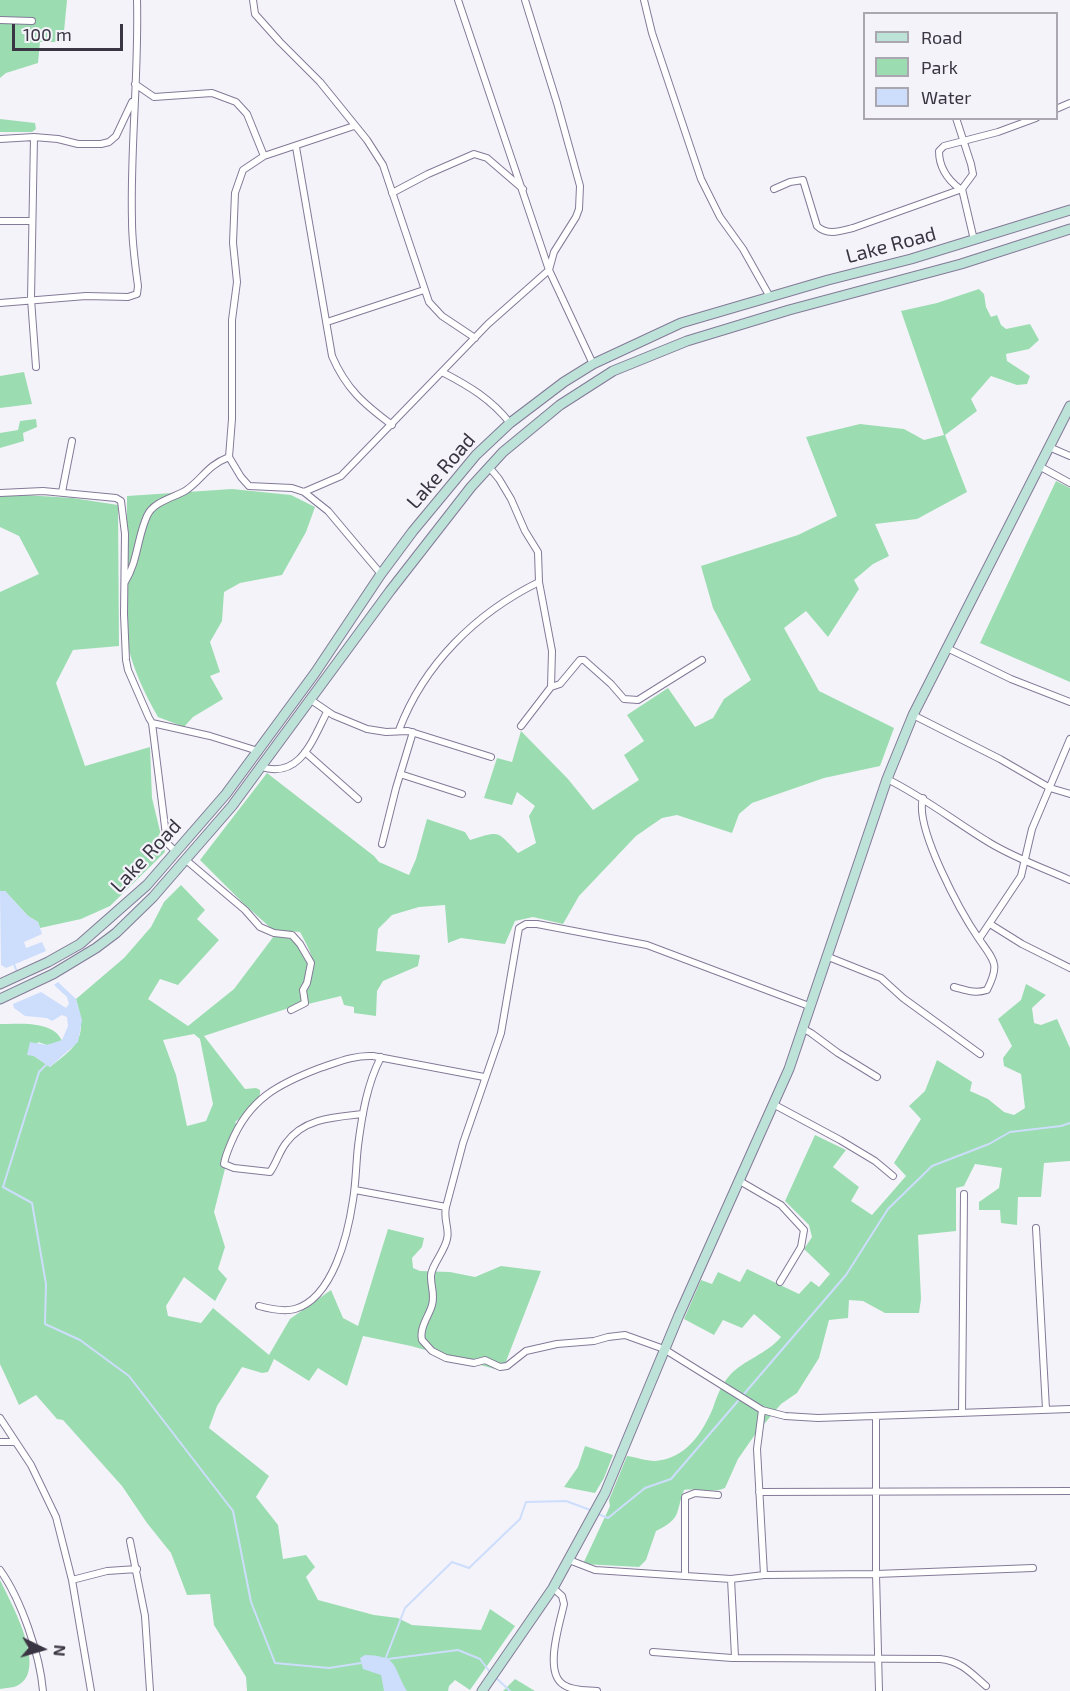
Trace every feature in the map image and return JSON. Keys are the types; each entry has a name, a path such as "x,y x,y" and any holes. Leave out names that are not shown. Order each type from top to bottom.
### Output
{"main road":[{"name":"Lake Road","path":"4,982 80,944 110,920 147,885 226,794 315,673 381,574 413,531 476,455 510,423 564,382 593,364 681,324 828,280 911,259 1070,210"},
{"name":"Lake Road","path":"0,999 53,974 96,948 116,933 186,860 232,806 390,591 471,487 503,452 560,405 613,370 721,330 961,264 1070,229"},
{"path":"484,1688 553,1588 605,1493 664,1349 789,1069 887,779 914,715 1038,466 1067,420 1070,406"}],"street":[{"path":"0,303 86,296 128,297 137,294 131,220 134,99 138,44 137,0"},
{"path":"253,0 255,14 320,82 383,165 424,291 436,310 475,338"},
{"path":"458,0 549,270 593,364"},
{"path":"304,492 341,476 475,338 549,270 554,252 576,218 579,209 580,186 525,0"},
{"path":"644,0 652,33 701,179 720,217 743,249 770,297"},
{"path":"0,20 32,21"},
{"path":"135,84 154,97 212,93 236,102 247,114 264,156"},
{"path":"0,139 34,137 78,144 109,142 123,125 134,99"},
{"path":"774,189 790,182 803,180 817,226 821,230 840,232 961,189 973,174 957,120"},
{"path":"974,240 961,189 945,173 939,152 944,146 998,132 1031,120"},
{"path":"354,126 264,156 243,170 235,194 233,243 237,282 232,328 232,419 229,457 249,486 292,488 304,492 328,511 381,574"},
{"path":"34,137 31,299 36,367"},
{"path":"296,147 332,356 345,383 364,404 392,425"},
{"path":"392,192 474,154 487,158 523,189"},
{"path":"0,221 31,221"},
{"path":"327,322 424,291"},
{"path":"442,372 482,394 510,423"},
{"path":"62,492 72,441"},
{"path":"1049,447 1070,456"},
{"path":"124,583 134,565 144,523 151,509 184,491 211,466 229,457"},
{"path":"1038,466 1070,483"},
{"path":"489,467 511,498 521,523 538,552 539,582 552,651 551,687"},
{"path":"0,493 62,492 116,498 121,501 125,534 126,660 136,692 152,723 167,843 175,851"},
{"path":"399,730 417,690 441,657 472,625 512,596 539,582"},
{"path":"947,648 1011,679 1070,702"},
{"path":"521,726 551,687 560,684 580,660 584,660 624,699 638,700 702,660"},
{"path":"311,700 327,712 367,729 413,732 491,757"},
{"path":"261,767 277,771 297,763 327,712"},
{"path":"914,715 1000,759 1050,788 1070,794"},
{"path":"152,723 210,736 258,751"},
{"path":"382,844 413,732"},
{"path":"979,939 1021,876 1032,829 1070,740"},
{"path":"305,752 358,799"},
{"path":"400,774 462,794"},
{"path":"887,779 923,798 988,842 1024,861 1070,880"},
{"path":"923,798 921,811 944,880 995,964 995,974 987,990 970,992 954,987"},
{"path":"186,860 244,910 260,927 274,933 291,934 296,937 309,957 311,967 303,990 305,1003 291,1010"},
{"path":"809,1006 647,945 526,924 519,928 501,1033 484,1077 446,1207 444,1216 448,1233 447,1240 432,1271 434,1298 421,1334 424,1342 439,1356 458,1362 474,1363 485,1360 495,1366 503,1367 526,1351 558,1344 594,1341 622,1334 664,1349 762,1410 785,1416 876,1417 1070,1409"},
{"path":"990,924 1070,968"},
{"path":"826,956 881,978 903,998 980,1054"},
{"path":"802,1028 877,1077"},
{"path":"363,1114 322,1119 304,1127 287,1141 270,1172 234,1168 224,1164 234,1135 244,1117 261,1098 297,1077 348,1058 381,1057 484,1077"},
{"path":"259,1306 293,1309 303,1305 325,1286 336,1264 355,1190 363,1114 374,1072 381,1057"},
{"path":"773,1104 840,1140 875,1161 893,1176"},
{"path":"738,1180 781,1204 804,1230 805,1235 801,1247 780,1282"},
{"path":"355,1190 446,1207"},
{"path":"962,1413 964,1194"},
{"path":"1036,1228 1046,1409"},
{"path":"762,1410 757,1449 764,1575"},
{"path":"876,1417 879,1691"},
{"path":"0,1418 31,1465 56,1517 72,1580 91,1691"},
{"path":"0,1442 15,1442"},
{"path":"759,1492 1070,1491"},
{"path":"685,1576 685,1497 694,1493 718,1495"},
{"path":"130,1541 145,1616 150,1691"},
{"path":"570,1560 595,1570 732,1579 764,1575 876,1574 1033,1568"},
{"path":"72,1580 107,1571 137,1569"},
{"path":"0,1570 20,1607 38,1664 43,1691"},
{"path":"732,1579 735,1657"},
{"path":"553,1588 562,1596 564,1602 553,1659 555,1677 564,1686 597,1691"},
{"path":"653,1652 735,1657 952,1660 962,1665 986,1686"}],"green space":[{"path":"0,0 67,0 63,42 40,42 38,63 6,73 0,78"},
{"path":"0,119 35,123 36,129 32,132 0,132"},
{"path":"979,289 984,294 986,307 991,317 997,315 1001,325 1006,329 1030,324 1039,340 1029,349 1006,354 1007,361 1030,376 1027,384 1017,385 991,376 971,399 977,411 945,435 967,492 917,519 875,524 889,556 873,564 854,580 859,589 828,637 806,611 784,628 819,691 894,728 880,766 824,778 752,803 739,814 732,833 677,815 662,818 636,836 579,896 563,924 533,917 515,921 505,944 461,938 448,943 445,905 419,907 392,915 378,929 376,951 420,955 418,966 383,981 377,991 376,1016 354,1013 354,1007 344,1005 341,996 308,1004 305,990 313,975 313,961 300,932 273,930 200,860 267,773 379,862 409,875 427,819 465,832 470,840 497,834 518,853 536,843 529,816 535,806 517,792 512,805 484,798 497,758 512,762 521,731 568,779 593,810 639,780 624,755 644,741 627,715 668,688 695,727 713,718 724,699 751,680 713,608 701,566 798,535 837,516 806,437 860,424 904,429 924,440 944,435 901,311 937,303"},
{"path":"24,372 32,404 0,408 0,376"},
{"path":"36,419 37,427 23,433 24,441 0,448 0,433 18,430 20,421"},
{"path":"1056,481 1070,488 1070,682 980,643"},
{"path":"232,489 291,495 315,507 306,532 282,575 240,583 224,592 222,621 210,642 220,672 210,676 223,699 193,717 184,727 158,717 139,679 126,639 127,496"},
{"path":"0,496 73,498 118,505 119,646 73,650 56,683 85,766 150,747 152,798 165,852 110,906 81,919 40,928 38,922 28,916 5,891 0,891 0,592 39,574 19,536 0,527"},
{"path":"181,885 205,910 197,919 219,940 178,985 160,979 148,999 188,1026 234,989 274,936 297,942 308,963 301,1004 204,1036 245,1089 256,1088 260,1090 260,1095 252,1109 235,1122 240,1130 229,1153 214,1212 225,1247 218,1269 227,1279 215,1301 184,1277 166,1306 168,1316 201,1323 213,1308 269,1355 290,1319 331,1290 343,1318 358,1326 388,1229 424,1238 422,1247 412,1258 413,1268 420,1271 450,1272 475,1277 501,1266 541,1271 505,1364 495,1369 411,1346 363,1336 347,1386 318,1368 309,1381 274,1359 268,1372 262,1373 242,1367 217,1406 209,1428 269,1476 256,1497 278,1525 283,1559 306,1555 315,1567 306,1577 318,1600 374,1615 398,1618 412,1625 481,1630 490,1609 515,1626 470,1690 455,1680 449,1686 448,1691 247,1691 246,1677 214,1625 210,1594 187,1595 171,1553 122,1486 63,1420 57,1419 36,1395 19,1405 0,1364 0,1024 44,1026 58,1034 62,1041 47,1045 38,1042 34,1056 50,1067 68,1052 78,1039 81,1022 76,999 124,958 151,927 164,902","holes":["194,1034 200,1039 213,1104 206,1121 187,1126 176,1075 163,1040"]},
{"path":"1026,984 1046,995 1032,1008 1034,1023 1041,1025 1057,1019 1070,1048 1070,1161 1044,1163 1041,1197 1018,1197 1017,1225 1001,1223 1000,1210 979,1210 979,1202 999,1188 1002,1168 975,1164 964,1186 956,1188 956,1231 918,1235 921,1299 919,1313 885,1313 863,1301 849,1300 848,1318 829,1320 819,1358 797,1393 781,1404 754,1436 738,1459 725,1488 715,1491 684,1490 674,1519 656,1531 646,1560 639,1567 583,1564 610,1506 609,1500 627,1456 655,1461 675,1456 684,1450 704,1427 730,1375 781,1337 754,1314 742,1328 723,1320 714,1335 684,1319 701,1280 712,1284 718,1272 740,1282 747,1269 799,1294 811,1281 819,1287 830,1274 804,1249 812,1237 809,1225 785,1201 815,1135 846,1150 833,1167 859,1187 851,1201 872,1215 906,1176 894,1163 921,1119 909,1106 925,1091 937,1060 972,1082 970,1091 988,1099 1004,1112 1014,1115 1025,1108 1021,1074 1004,1066 1003,1058 1012,1046 998,1019 1021,1000"},
{"path":"585,1446 613,1455 595,1493 564,1487 578,1467"},
{"path":"0,1580 25,1637 29,1653 29,1668 25,1680 14,1687 0,1689"},
{"path":"515,1679 535,1691 503,1691"}],"water":[{"path":"0,891 5,891 28,916 38,922 42,934 24,942 26,948 42,942 46,951 6,968 1,965"},
{"path":"58,982 76,999 82,1020 78,1042 50,1067 34,1056 27,1055 30,1042 47,1045 62,1040 68,1026 67,1017 62,1015 52,1021 47,1018 25,1016 14,1008 13,1004 41,992 66,1008 69,1004 67,997 54,985"},
{"path":"365,1655 384,1658 394,1664 407,1691 384,1691 381,1675 363,1669 360,1658"}],"waterway":[{"path":"13,962 18,974"},
{"path":"47,1064 39,1072 3,1187 32,1203 46,1284 45,1324 80,1340 129,1376 233,1511 251,1602 275,1663 329,1668 361,1663"},
{"path":"598,1514 608,1518 645,1488 671,1479 846,1275 888,1209 932,1166 989,1144 1010,1132 1070,1123"},
{"path":"385,1660 405,1608 452,1562 469,1568 520,1519 526,1502 566,1501 593,1511"},
{"path":"388,1659 458,1650 480,1659 490,1672"},
{"path":"494,1676 510,1691"}]}
